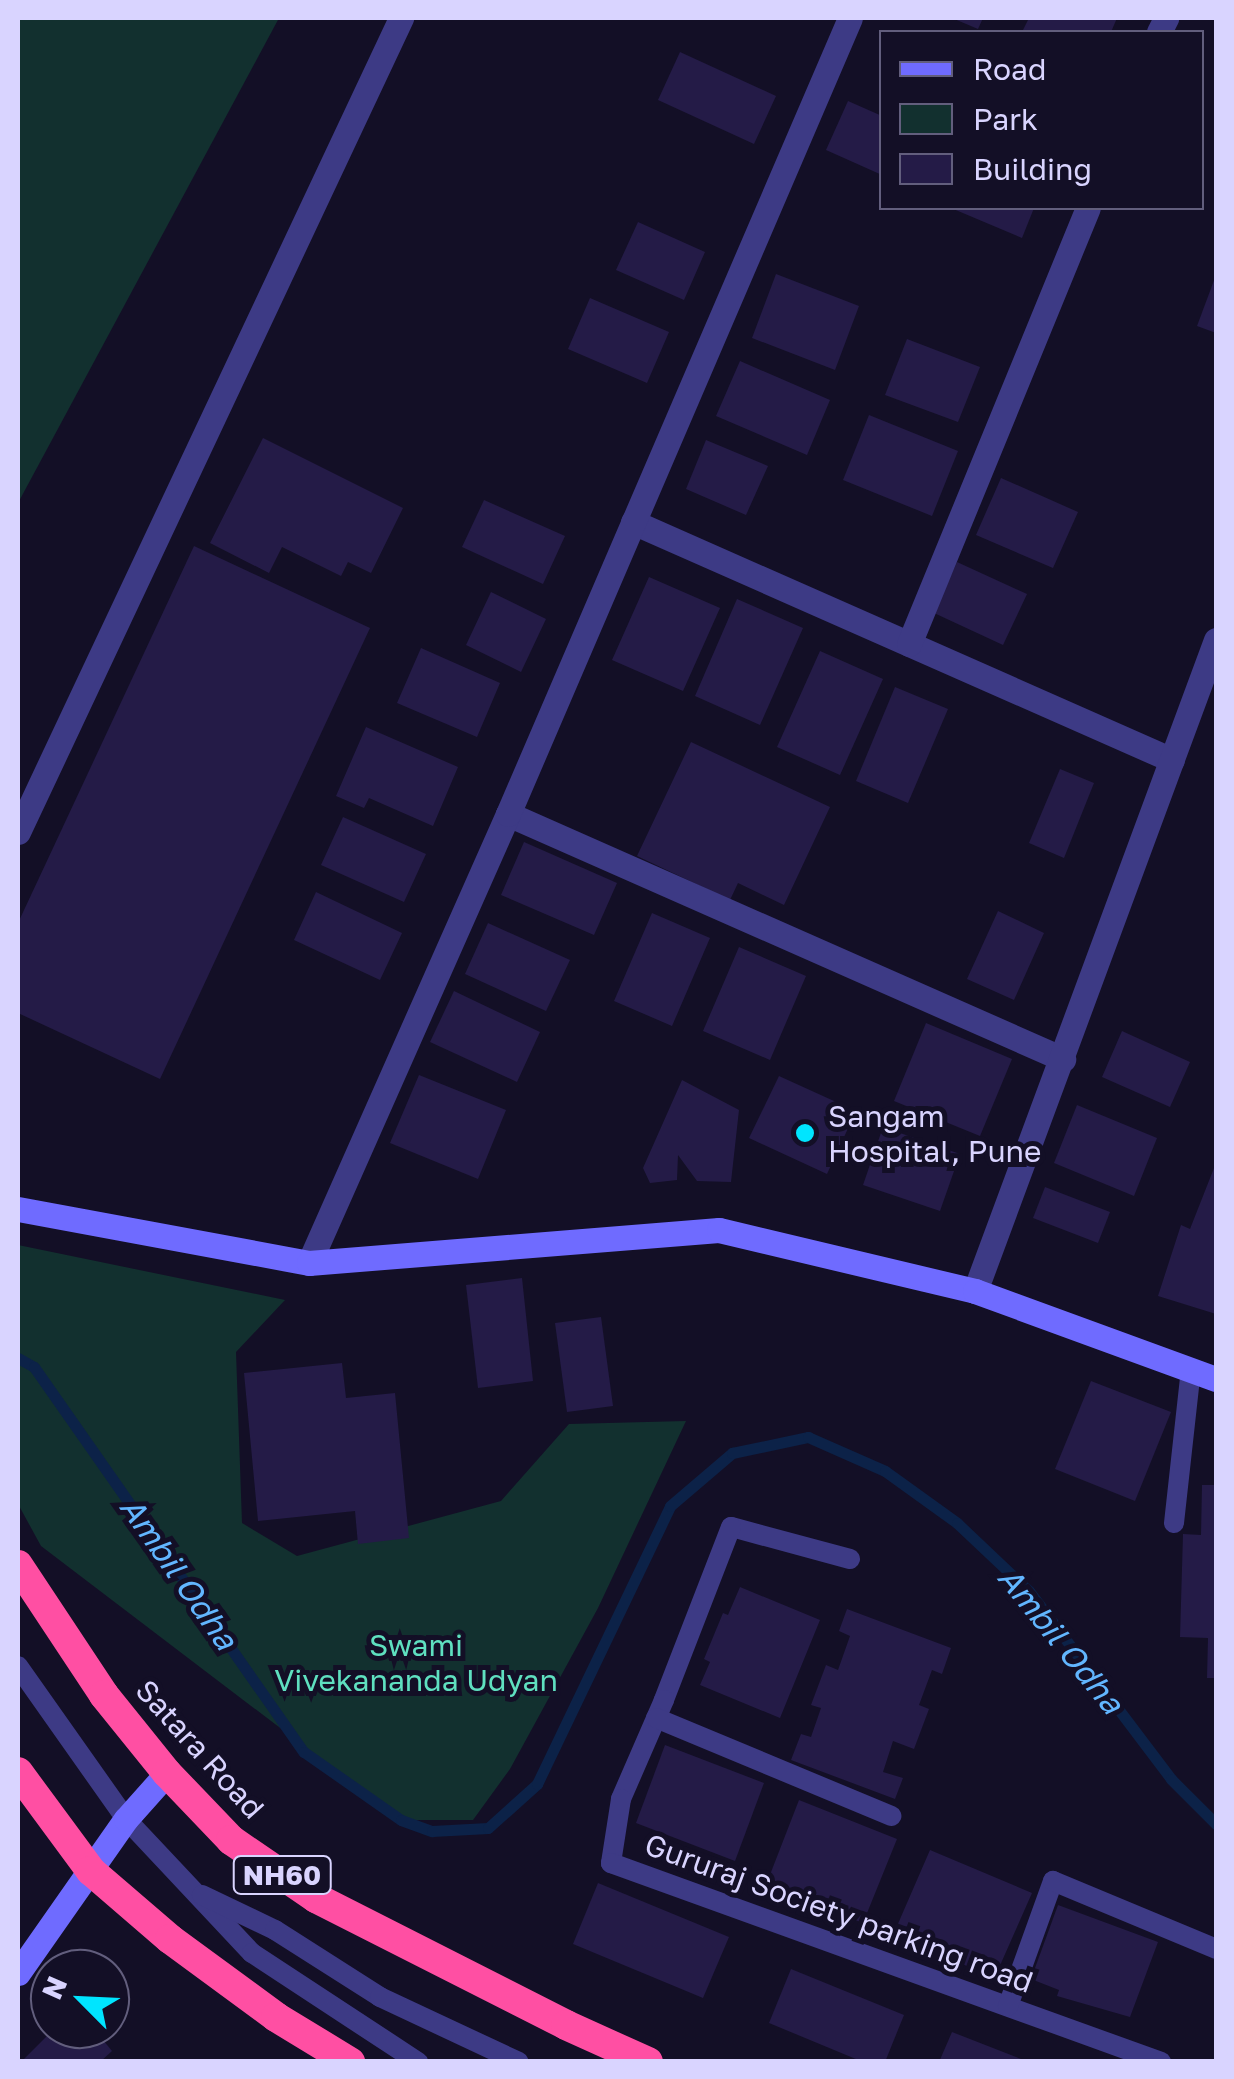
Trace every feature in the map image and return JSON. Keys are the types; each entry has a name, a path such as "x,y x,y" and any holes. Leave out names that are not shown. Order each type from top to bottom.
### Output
{"highway":[{"name":"Satara Road","path":"18,1565 104,1695 167,1773 230,1840 316,1898 566,2025 648,2062"},
{"path":"18,1772 90,1871 170,1940 276,2017 350,2062"}],"street":[{"path":"18,832 401,18"},
{"path":"309,1263 508,814 850,18"},
{"path":"909,644 1087,210"},
{"path":"633,522 1172,760"},
{"path":"975,1291 1216,640"},
{"path":"508,814 1063,1059"},
{"path":"18,1208 309,1263 720,1230 975,1291 1216,1379"},
{"path":"18,1973 126,1819 167,1773"}],"lane":[{"path":"1174,1523 1191,1370"},
{"name":"Gururaj Society parking road","path":"850,1559 730,1527 621,1798 611,1862 1161,2062"},
{"path":"18,1666 126,1819 252,1954 418,2062"},
{"path":"656,1718 891,1816"},
{"path":"1008,2006 1053,1881 1216,1950"},
{"path":"187,1887 274,1930 380,1996 518,2062"}],"green space":[{"path":"18,18 279,18 18,503"},
{"name":"Swami Vivekananda Udyan","path":"18,1245 285,1300 236,1352 242,1523 297,1556 501,1501 569,1424 686,1421 598,1608 510,1769 473,1820 401,1820 41,1546 18,1504"}],"building":[{"path":"952,18 983,18 978,29"},
{"path":"1029,18 1117,18 1112,30 1023,30"},
{"path":"680,52 776,96 754,144 658,100"},
{"path":"848,101 879,115 879,174 826,150"},
{"path":"956,210 1033,210 1022,238"},
{"path":"638,222 705,252 684,300 616,270"},
{"path":"776,274 859,306 835,370 752,338"},
{"path":"1216,275 1216,333 1197,326"},
{"path":"590,298 669,332 647,383 568,349"},
{"path":"907,339 980,367 958,422 885,395"},
{"path":"740,361 830,400 807,455 716,416"},
{"path":"869,415 958,451 932,516 843,480"},
{"path":"263,438 403,508 371,573 348,562 341,576 282,547 269,573 210,543"},
{"path":"706,440 768,466 746,515 686,489"},
{"path":"1001,478 1078,512 1053,568 976,535"},
{"path":"484,500 565,536 543,584 462,547"},
{"path":"194,546 370,628 160,1079 18,1013 18,923"},
{"path":"957,562 1027,594 1003,645 934,613"},
{"path":"649,577 720,608 683,691 612,660"},
{"path":"491,592 546,619 521,672 466,645"},
{"path":"737,599 803,628 760,725 695,696"},
{"path":"421,648 500,683 477,737 397,703"},
{"path":"820,651 883,679 840,775 777,747"},
{"path":"895,687 948,709 908,803 856,781"},
{"path":"366,727 458,767 433,826 369,798 364,808 336,796"},
{"path":"691,742 830,807 784,905 738,883 730,900 637,856"},
{"path":"1060,769 1094,783 1064,858 1029,843"},
{"path":"343,817 426,854 404,902 321,865"},
{"path":"524,842 617,883 594,935 501,895"},
{"path":"316,892 402,933 380,980 294,940"},
{"path":"998,911 1044,933 1014,1000 967,979"},
{"path":"652,913 710,938 672,1026 614,1001"},
{"path":"488,923 570,960 546,1011 465,974"},
{"path":"739,947 806,976 770,1060 703,1031"},
{"path":"454,991 540,1032 517,1082 430,1042"},
{"path":"926,1023 1012,1059 980,1136 894,1101"},
{"path":"1122,1031 1190,1062 1170,1107 1102,1077"},
{"path":"419,1075 506,1110 478,1179 390,1143"},
{"path":"779,1076 856,1111 827,1174 749,1138"},
{"path":"682,1080 739,1110 731,1182 697,1181 678,1155 677,1180 650,1183 643,1168"},
{"path":"1077,1105 1157,1138 1134,1196 1054,1163"},
{"path":"883,1127 960,1154 940,1211 863,1185"},
{"path":"1216,1163 1216,1314 1158,1296 1181,1225 1190,1229"},
{"path":"1045,1187 1110,1212 1098,1243 1033,1218"},
{"path":"522,1278 533,1381 478,1388 466,1285"},
{"path":"601,1317 613,1406 567,1412 555,1323"},
{"path":"342,1363 346,1398 395,1393 409,1538 358,1544 355,1511 258,1521 244,1373"},
{"path":"1091,1381 1171,1412 1135,1501 1055,1469"},
{"path":"1202,1485 1216,1485 1216,1678 1207,1678 1208,1638 1180,1637 1183,1534 1201,1535"},
{"path":"740,1587 820,1620 780,1718 700,1685 710,1662 704,1659 723,1613 728,1615"},
{"path":"847,1609 951,1648 942,1674 932,1670 919,1705 929,1709 914,1749 893,1741 883,1772 903,1778 895,1799 791,1760 801,1734 811,1737 821,1708 811,1705 826,1665 838,1670 850,1636 839,1631"},
{"path":"665,1745 764,1783 735,1861 636,1823"},
{"path":"799,1800 897,1839 863,1923 835,1912 833,1917 766,1885"},
{"path":"930,1850 1032,1893 998,1970 970,1958 967,1966 924,1948 927,1939 897,1926"},
{"path":"598,1883 729,1937 703,1998 573,1944"},
{"path":"1058,1905 1158,1942 1130,2017 1057,1996 1059,1990 1031,1979"},
{"path":"791,1969 904,2015 885,2062 863,2062 769,2023"},
{"path":"952,2032 1026,2061 1026,2062 939,2062"},
{"path":"34,2049 112,2051 100,2062 21,2062"}],"waterway":[{"name":"Ambil Odha","path":"18,1358 34,1367 304,1752 401,1820 432,1831 488,1828 537,1784 670,1506 732,1453 808,1437 885,1471 957,1523 1029,1591 1171,1779 1216,1824"}],"place":[{"name":"Sangam Hospital, Pune","path":"805,1133"}]}
